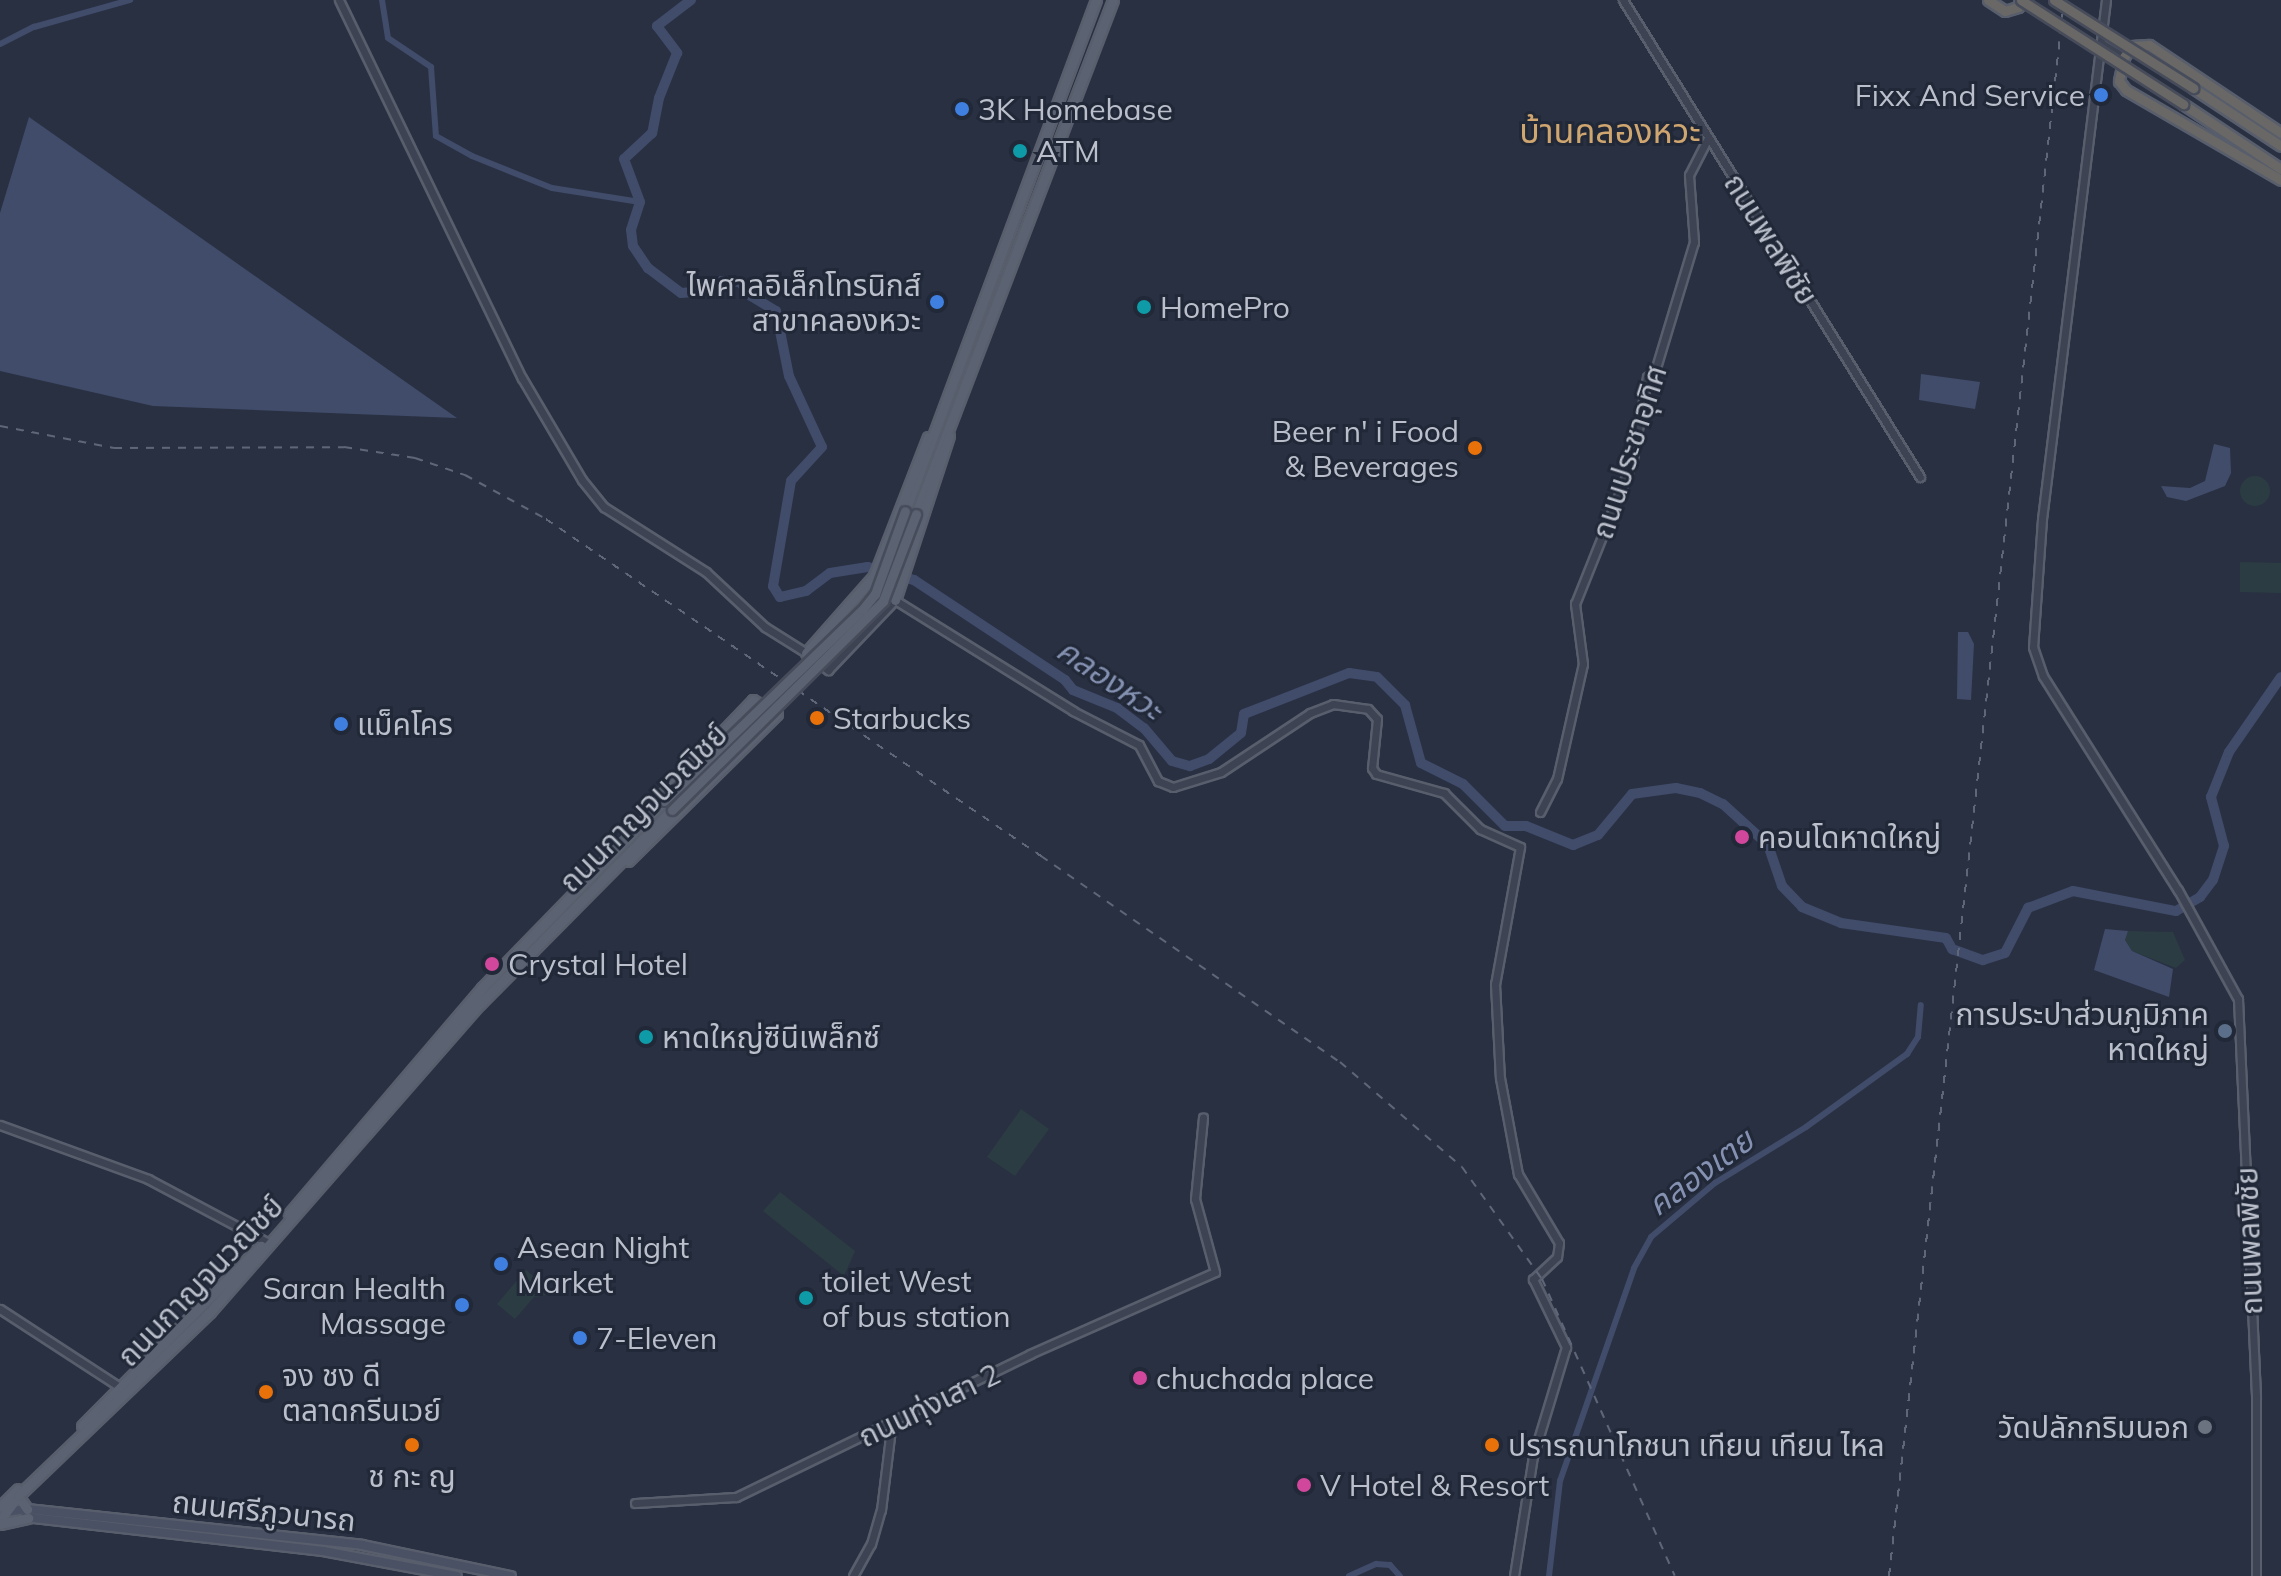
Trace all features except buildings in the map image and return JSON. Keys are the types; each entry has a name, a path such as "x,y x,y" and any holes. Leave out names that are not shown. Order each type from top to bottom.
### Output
{"highway":[{"path":"1988,0 2005,11 2018,7 2020,0 2281,169"},
{"path":"2054,0 2281,146"},
{"path":"2281,133 2149,45 2131,46 2124,57 2119,81 2126,90 2281,180"}],"main road":[{"name":"ถนนกาญจนวณิชย์","path":"443,1040 883,601 941,416 1096,0"},
{"name":"ถนนกาญจนวณิชย์","path":"17,1493 210,1312 410,1077 621,845 875,594 952,420 1113,0"},
{"path":"806,653 874,576 922,446 941,416"},
{"path":"895,600 946,457 952,420"},
{"path":"608,876 653,840 777,714 753,700 633,825 621,845"},
{"name":"ถนนกาญจนวณิชย์","path":"0,1522 3,1510 17,1493 267,1242"},
{"path":"0,1522 28,1514 17,1493"},
{"name":"ถนนศรีภูวนารถ","path":"3,1510 405,1564 457,1576"},
{"name":"ถนนศรีภูวนารถ","path":"28,1514 202,1528 408,1552 511,1576"},
{"path":"201,1538 202,1528"},
{"path":"405,1564 408,1552"}],"street":[{"path":"339,0 522,378 582,480 604,507 706,572 765,627 828,670 895,600 1073,711 1139,745 1163,784 1184,787 1221,772 1310,713 1333,704 1368,709 1377,719 1372,768 1376,774 1444,793 1480,829 1520,847 1495,984 1500,1078 1518,1174 1559,1243 1557,1257 1533,1279 1566,1347 1533,1456 1514,1576"},
{"name":"ถนนพลพิชัย","path":"1623,0 1920,477"},
{"name":"ถนนพลพิชัย","path":"2106,0 2042,519 2033,647 2043,676 2178,890 2190,917 2238,999 2256,1398 2256,1576"},
{"path":"2101,43 2124,57"},
{"name":"ถนนประชาอุทิศ","path":"1540,812 1557,779 1582,669 1575,604 1637,444 1647,377 1655,371 1694,242 1689,175 1708,138"},
{"name":"ถนนทุ่งเสา 2","path":"635,1503 736,1497 892,1420 1215,1272 1195,1199 1203,1117"},
{"path":"0,1125 148,1179 267,1242"},
{"path":"0,1309 121,1388"},
{"path":"853,1576 871,1544 881,1510 892,1420"},
{"path":"403,1576 405,1564"}],"shaded area":[{"path":"2255,476 2261,477 2269,485 2269,497 2261,505 2255,506 2249,505 2241,497 2240,491 2241,485 2249,477"},
{"path":"2240,562 2281,563 2281,593 2240,592"},
{"path":"2128,931 2173,932 2185,960 2176,968 2132,951 2125,940"},
{"path":"1021,1109 1049,1129 1015,1176 987,1157"},
{"path":"780,1192 855,1251 844,1276 763,1211"},
{"path":"526,1270 554,1294 534,1297 515,1319 497,1304"}],"water":[{"path":"29,117 457,418 153,406 0,371 0,213"},
{"path":"1921,374 1980,382 1975,409 1919,400"},
{"path":"2214,444 2230,448 2231,473 2225,486 2186,501 2167,497 2161,486 2190,488 2205,481"},
{"path":"1958,632 1968,632 1974,644 1971,700 1957,699"},
{"path":"2105,929 2128,931 2125,940 2132,951 2173,969 2169,997 2094,970"}],"waterway":[{"path":"0,44 34,27 130,0"},
{"path":"382,0 388,38 431,67 436,136 472,156 552,188 640,202"},
{"name":"คลองหวะ","path":"691,0 657,26 677,53 659,98 652,133 624,159 640,202 631,230 633,246 648,268 681,293 702,291 721,281 740,282 751,296 776,311 789,376 822,447 791,481 773,586 780,597 806,591 830,573 868,567 914,580 1065,680 1073,690 1117,708 1144,728 1172,761 1190,766 1209,759 1241,733 1244,714 1349,673 1377,677 1405,705 1421,763 1463,784 1505,826 1526,826 1573,845 1598,835 1632,794 1676,788 1700,793 1723,804 1768,845 1782,886 1802,907 1841,923 1946,938 1952,949 1983,960 2005,953 2028,908 2073,891 2176,911 2200,897 2213,880 2224,846 2211,797 2229,752 2281,677"},
{"name":"คลองเตย","path":"1549,1576 1560,1481 1634,1268 1651,1237 1715,1183 1806,1127 1907,1054 1918,1037 1921,1005"},
{"name":"คลองเตย","path":"1349,1576 1376,1564 1390,1565 1400,1576"}],"railway":[{"path":"1889,1576 2064,0"},
{"path":"0,426 114,448 344,447 415,458 465,475 546,519 1041,856 1340,1062 1462,1167 1542,1279 1675,1576"}],"place":[{"name":"Fixx And Service","path":"2101,95"},
{"name":"3K Homebase","path":"962,109"},
{"name":"ATM","path":"1020,151"},
{"name":"ไพศาลอิเล็กโทรนิกส์ สาขาคลองหวะ","path":"937,302"},
{"name":"HomePro","path":"1144,307"},
{"name":"Beer n' i Food & Beverages","path":"1475,448"},
{"name":"Starbucks","path":"817,718"},
{"name":"แม็คโคร","path":"341,724"},
{"name":"คอนโดหาดใหญ่","path":"1742,837"},
{"name":"Crystal Hotel","path":"492,964"},
{"name":"การประปาส่วนภูมิภาค หาดใหญ่","path":"2225,1031"},
{"name":"หาดใหญ่ซีนีเพล็กซ์","path":"646,1037"},
{"name":"Asean Night Market","path":"501,1264"},
{"name":"toilet West of bus station","path":"806,1298"},
{"name":"Saran Health Massage","path":"462,1305"},
{"name":"7-Eleven","path":"580,1338"},
{"name":"chuchada place","path":"1140,1378"},
{"name":"จง ชง ดี ตลาดกรีนเวย์","path":"266,1392"},
{"name":"วัดปลักกริมนอก","path":"2205,1427"},
{"name":"ช กะ ญ","path":"412,1445"},
{"name":"ปรารถนาโภชนา เทียน เทียน ไหล","path":"1492,1445"},
{"name":"V Hotel & Resort","path":"1304,1485"}],"district":[{"name":"บ้านคลองหวะ","path":"1610,131"}]}
